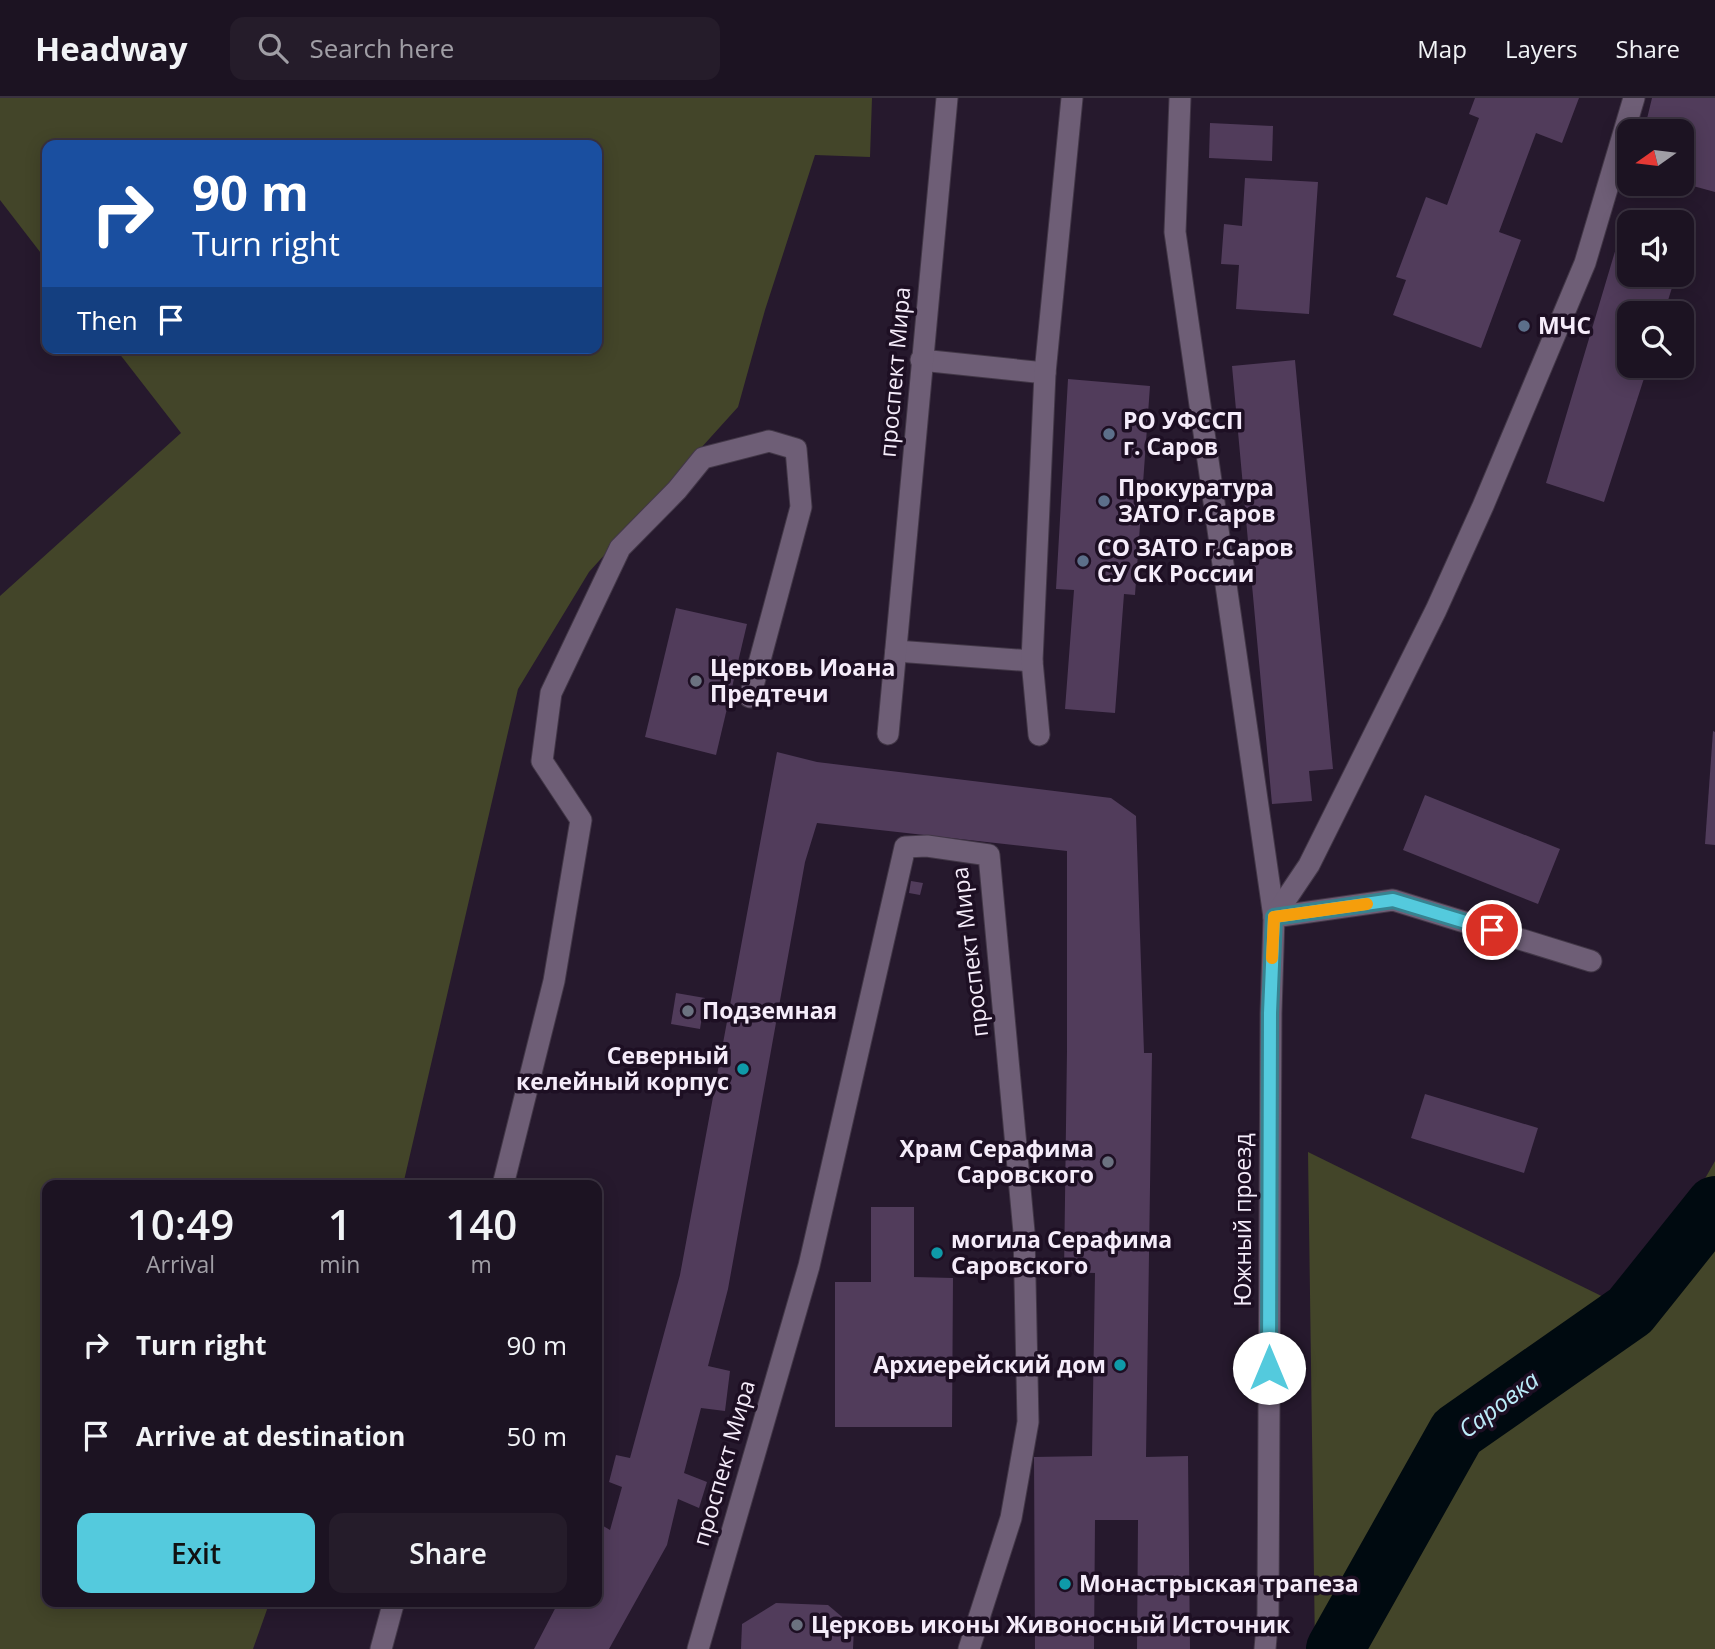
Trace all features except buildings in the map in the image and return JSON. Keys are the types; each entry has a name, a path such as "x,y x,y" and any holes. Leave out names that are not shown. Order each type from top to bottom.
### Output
{"street":[{"name":"проспект Мира","path":"888,734 947,98"},
{"path":"1039,735 1032,661 1045,373 1072,98"},
{"name":"Южный проезд","path":"1180,98 1175,232 1274,917 1270,1013 1268,1614 1265,1649"},
{"path":"1274,917 1309,865 1436,610 1483,506 1585,263 1634,98"},
{"path":"921,360 1045,373"},
{"path":"504,1180 554,981 581,820 542,761 551,693 620,548 704,458 769,441 796,449 801,507 750,697"},
{"path":"896,651 1032,661"},
{"name":"проспект Мира","path":"698,1649 808,1266 905,847 927,846 989,855 1024,1232 1028,1422 1011,1518 969,1649"},
{"path":"1274,917 1393,900 1591,961"},
{"path":"381,1649 392,1607"}],"green space":[{"path":"0,98 872,98 870,157 815,155 765,310 738,407 589,572 518,689 404,1180 42,1180 42,1607 268,1607 253,1649 0,1649 0,596 181,433 120,354 602,354 602,140 42,140 42,255 0,200"},
{"path":"1308,1152 1630,1310 1715,1161 1715,1649 1315,1649"}],"waterway":[{"name":"Саровка","path":"1335,1649 1457,1432 1630,1311 1715,1205"}],"slow traffic":[{"path":"1272,958 1274,917 1367,904"}],"place":[{"name":"МЧС","path":"1524,326"},
{"name":"РО УФССП г. Саров","path":"1109,434"},
{"name":"Прокуратура ЗАТО г.Саров","path":"1104,501"},
{"name":"СО ЗАТО г.Саров СУ СК России","path":"1083,561"},
{"name":"Церковь Иоана Предтечи","path":"696,681"},
{"name":"Подземная","path":"688,1011"},
{"name":"Северный келейный корпус","path":"743,1069"},
{"name":"Храм Серафима Саровского","path":"1108,1162"},
{"name":"могила Серафима Саровского","path":"937,1253"},
{"name":"Архиерейский дом","path":"1120,1365"},
{"name":"Монастрыская трапеза","path":"1065,1584"},
{"name":"Церковь иконы Живоносный Источник","path":"797,1625"}],"route":[{"path":"1269,1368 1270,1013 1274,917 1393,900 1492,930"}]}
